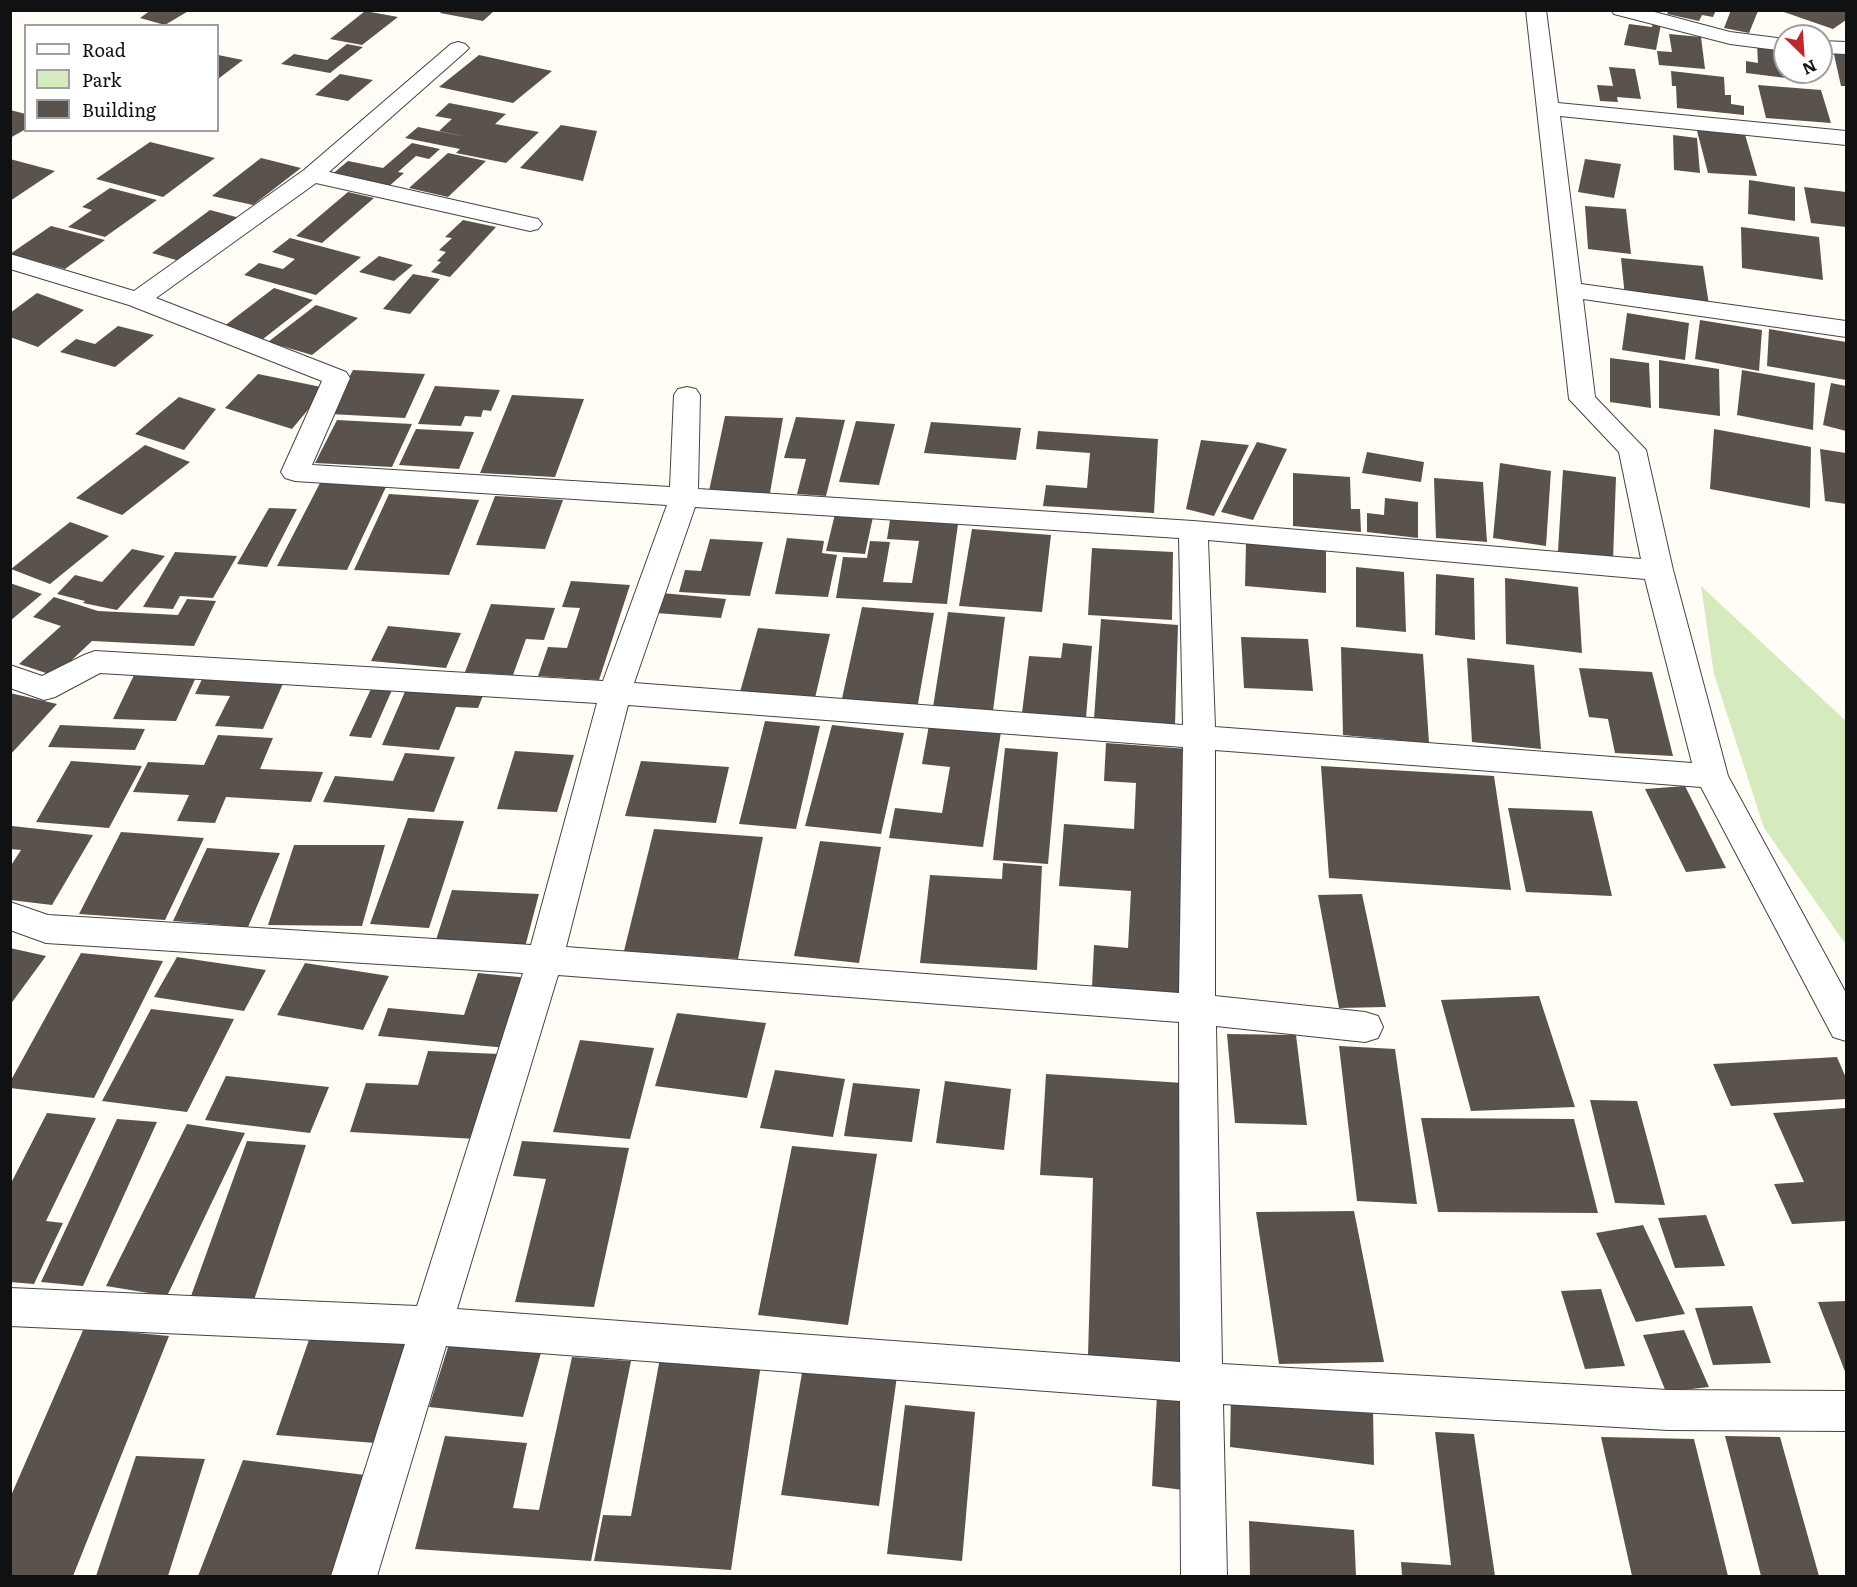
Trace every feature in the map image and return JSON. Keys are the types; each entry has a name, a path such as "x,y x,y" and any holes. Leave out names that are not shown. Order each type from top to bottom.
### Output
{"street":[{"path":"1536,10 1582,399 1632,450 1658,570 1712,776 1846,1026"},
{"path":"1621,10 1730,38 1773,43"},
{"path":"138,300 312,175 458,48"},
{"path":"1546,108 1846,138"},
{"path":"312,175 530,224"},
{"path":"10,261 138,300 337,378 295,472 1193,530 1658,570"},
{"path":"1569,290 1846,329"},
{"path":"354,1576 545,960 615,693 684,497 687,395"},
{"path":"1193,530 1199,736 1197,1009 1204,1576"},
{"path":"10,676 44,689 95,662 615,693 1712,776"},
{"path":"10,915 46,929 545,960 1197,1009 1365,1027"},
{"path":"10,1307 430,1326 1201,1383 1668,1410 1846,1412"}],"green space":[{"path":"1701,586 1846,721 1846,945 1764,828 1714,674"}],"building":[{"path":"151,10 190,10 167,24 140,18"},
{"path":"443,10 495,10 483,21 440,13"},
{"path":"1669,10 1716,10 1713,17 1702,15 1699,21 1667,14"},
{"path":"1731,10 1758,11 1749,33 1724,28"},
{"path":"1846,10 1846,20 1833,29 1833,24 1819,24 1781,11"},
{"path":"365,11 398,17 362,45 330,39"},
{"path":"1653,23 1661,24 1656,50 1624,45 1629,24 1652,27"},
{"path":"1669,34 1701,37 1705,69 1659,65 1657,51 1672,52"},
{"path":"347,44 363,47 330,73 281,64 294,54 327,60"},
{"path":"1757,45 1773,47 1773,76 1746,73 1746,61 1758,63"},
{"path":"1833,50 1846,51 1846,86 1841,86"},
{"path":"219,55 243,60 219,78"},
{"path":"479,55 552,71 513,103 439,87"},
{"path":"1609,67 1635,69 1641,99 1617,97 1618,102 1600,101 1597,85 1613,86"},
{"path":"1671,71 1724,77 1725,95 1731,95 1731,104 1744,106 1744,115 1677,108 1676,86 1672,86"},
{"path":"340,74 373,80 348,101 315,95"},
{"path":"1758,85 1821,90 1831,123 1766,118"},
{"path":"449,103 506,114 495,124 539,132 506,163 456,153 460,149 405,138 418,127 472,138 439,131 452,119 435,116"},
{"path":"10,110 24,114 24,130 10,138"},
{"path":"561,125 597,131 583,181 520,168"},
{"path":"1696,127 1744,131 1757,176 1708,173"},
{"path":"1673,135 1697,138 1700,173 1674,170"},
{"path":"150,142 215,158 163,197 96,179"},
{"path":"412,143 440,149 429,159 416,156 398,172 404,173 387,188 330,176 348,161 383,168"},
{"path":"448,153 486,161 448,197 409,188"},
{"path":"261,158 301,168 253,205 212,196"},
{"path":"10,159 55,171 10,201"},
{"path":"1585,159 1621,164 1614,198 1578,192"},
{"path":"1749,180 1795,187 1795,221 1748,214"},
{"path":"1804,187 1846,192 1846,227 1811,223"},
{"path":"110,188 157,200 105,237 68,227 92,210 82,207"},
{"path":"348,192 374,198 322,243 296,236"},
{"path":"1585,206 1626,209 1631,254 1588,249"},
{"path":"210,210 240,218 183,262 152,253"},
{"path":"463,220 496,227 450,277 431,272 441,262 437,261 446,252 439,250 452,238 445,237"},
{"path":"51,226 105,240 65,269 10,254"},
{"path":"1741,227 1819,237 1823,280 1742,268"},
{"path":"290,238 361,257 316,295 244,275 259,263 283,269 295,259 272,252"},
{"path":"379,256 413,265 394,281 359,272"},
{"path":"1621,258 1703,266 1709,305 1625,297"},
{"path":"413,274 440,279 410,314 383,309"},
{"path":"274,288 313,300 263,339 223,327"},
{"path":"37,293 84,310 38,347 10,337 10,313"},
{"path":"316,305 358,318 312,355 268,342"},
{"path":"1627,313 1689,323 1685,360 1622,350"},
{"path":"1700,320 1762,330 1759,371 1695,359"},
{"path":"118,326 154,335 115,367 60,352 76,339 95,344"},
{"path":"1769,329 1846,342 1846,380 1767,366"},
{"path":"1610,358 1649,363 1651,408 1610,402"},
{"path":"1659,360 1719,369 1720,416 1659,408"},
{"path":"353,370 425,374 405,418 330,414"},
{"path":"1742,370 1815,383 1813,430 1737,415"},
{"path":"258,374 326,388 292,429 225,408"},
{"path":"1831,383 1846,386 1846,431 1823,425"},
{"path":"435,386 500,390 491,411 483,410 481,417 465,416 461,426 418,424"},
{"path":"512,395 584,399 555,477 480,473"},
{"path":"179,397 216,409 184,450 135,434"},
{"path":"725,416 783,418 770,493 709,491"},
{"path":"796,417 845,420 826,496 797,494 806,459 784,458"},
{"path":"337,420 412,424 392,467 315,463"},
{"path":"856,421 895,424 879,485 839,482"},
{"path":"931,422 1021,428 1016,460 924,453"},
{"path":"416,429 474,432 459,469 399,465"},
{"path":"1714,429 1811,447 1810,508 1710,489"},
{"path":"1038,431 1158,439 1154,513 1043,506 1046,485 1087,488 1090,453 1036,449"},
{"path":"1201,440 1249,445 1214,516 1186,509"},
{"path":"1257,442 1287,449 1253,520 1221,512"},
{"path":"145,445 190,462 122,515 76,498"},
{"path":"1820,449 1846,453 1846,504 1825,501"},
{"path":"1367,452 1424,462 1421,482 1362,473"},
{"path":"1500,463 1551,471 1546,546 1493,538"},
{"path":"1563,470 1616,477 1613,560 1558,551"},
{"path":"1293,473 1350,477 1351,509 1360,509 1361,532 1293,526"},
{"path":"1434,478 1483,482 1487,542 1436,538"},
{"path":"320,483 386,487 347,570 277,566"},
{"path":"389,494 479,500 449,575 354,570"},
{"path":"495,496 563,500 545,549 476,545"},
{"path":"1385,498 1418,502 1418,538 1367,532 1367,513 1384,515"},
{"path":"269,508 297,509 267,567 237,564"},
{"path":"835,514 873,517 865,554 826,551"},
{"path":"890,520 958,524 947,604 836,598 843,557 867,558 870,541 890,542 883,582 912,583 919,541 887,539"},
{"path":"70,522 109,536 50,584 11,569"},
{"path":"972,529 1051,535 1042,612 959,606"},
{"path":"787,538 824,541 822,553 837,555 828,597 775,594"},
{"path":"710,539 763,542 750,596 679,592 685,570 701,571"},
{"path":"1246,543 1326,550 1326,593 1245,586"},
{"path":"1092,548 1173,552 1172,620 1088,615"},
{"path":"132,549 165,556 117,610 83,603 85,601 57,594 75,575 102,582"},
{"path":"175,552 237,556 213,598 180,596 173,609 143,607"},
{"path":"1356,567 1404,572 1406,632 1356,627"},
{"path":"1436,574 1474,578 1475,640 1435,635"},
{"path":"1505,578 1578,587 1582,653 1506,644"},
{"path":"571,581 630,585 599,680 538,676 548,647 567,648 580,608 562,607"},
{"path":"10,583 42,594 10,621"},
{"path":"662,593 726,599 721,618 656,613"},
{"path":"54,597 98,611 178,615 187,599 216,601 194,646 92,641 55,676 19,664 61,626 33,617"},
{"path":"491,604 555,608 544,640 526,639 513,675 465,672"},
{"path":"862,607 934,613 917,709 841,703"},
{"path":"948,612 1005,617 993,711 933,707"},
{"path":"1101,619 1178,625 1175,725 1094,719"},
{"path":"388,626 461,633 446,668 371,661"},
{"path":"758,628 830,634 815,698 740,692"},
{"path":"1241,637 1308,639 1313,691 1244,688"},
{"path":"1063,643 1092,646 1086,718 1022,713 1029,656 1061,658"},
{"path":"1341,647 1423,654 1429,743 1343,735"},
{"path":"1467,658 1534,665 1541,749 1472,742"},
{"path":"1579,668 1652,672 1673,756 1615,753 1608,719 1589,717"},
{"path":"135,673 197,675 176,721 113,719"},
{"path":"204,675 285,679 263,729 215,726 230,696 195,694"},
{"path":"407,687 484,693 478,708 456,707 439,750 382,745"},
{"path":"371,689 392,690 371,738 349,736"},
{"path":"10,693 57,704 10,755"},
{"path":"765,721 820,726 796,829 739,824"},
{"path":"60,725 145,729 135,750 48,747"},
{"path":"832,725 904,733 881,834 805,826"},
{"path":"929,725 1001,732 983,847 889,838 895,808 942,813 950,767 922,764"},
{"path":"218,735 273,738 260,769 323,772 311,802 226,797 215,823 177,821 189,795 133,792 148,762 204,765"},
{"path":"1106,743 1188,749 1183,995 1092,988 1094,945 1128,948 1131,891 1059,886 1064,824 1134,829 1136,783 1104,781"},
{"path":"1005,748 1058,752 1048,864 993,860"},
{"path":"515,751 574,755 557,812 497,809"},
{"path":"405,753 455,757 434,812 323,802 335,776 393,781"},
{"path":"71,761 142,766 109,828 36,822"},
{"path":"641,761 729,767 716,823 625,816"},
{"path":"1321,766 1494,776 1511,890 1329,878"},
{"path":"1685,786 1726,868 1686,872 1645,789"},
{"path":"1508,808 1592,811 1612,896 1526,892"},
{"path":"408,818 464,821 429,928 370,924"},
{"path":"12,826 93,835 52,905 10,900 10,867 21,850 10,849"},
{"path":"654,829 763,837 738,959 624,951"},
{"path":"121,832 204,838 165,920 79,914"},
{"path":"820,841 881,847 859,963 794,956"},
{"path":"294,845 385,845 362,926 268,925"},
{"path":"207,848 280,853 248,927 173,921"},
{"path":"1003,863 1042,866 1037,970 920,963 930,875 1002,879"},
{"path":"452,890 539,894 525,947 435,943"},
{"path":"1362,894 1386,1007 1339,1008 1318,895"},
{"path":"10,948 46,956 10,1005"},
{"path":"81,953 163,961 94,1098 10,1088 10,1082"},
{"path":"177,957 266,970 244,1011 154,997"},
{"path":"305,963 389,976 363,1030 277,1015"},
{"path":"478,973 529,978 507,1048 378,1036 388,1008 464,1015"},
{"path":"1539,996 1575,1107 1471,1111 1441,1000"},
{"path":"151,1009 234,1019 187,1112 102,1101"},
{"path":"677,1013 766,1023 747,1098 655,1086"},
{"path":"1227,1034 1296,1035 1307,1125 1235,1123"},
{"path":"580,1040 654,1048 630,1139 553,1132"},
{"path":"1339,1046 1395,1049 1417,1204 1357,1201"},
{"path":"428,1051 500,1054 476,1139 350,1132 366,1083 418,1085"},
{"path":"1837,1057 1846,1078 1846,1099 1731,1106 1713,1064"},
{"path":"775,1070 845,1079 833,1137 760,1128"},
{"path":"1046,1074 1183,1083 1186,1363 1088,1356 1093,1178 1040,1175"},
{"path":"226,1076 329,1087 310,1133 205,1120"},
{"path":"945,1081 1011,1089 1004,1150 936,1143"},
{"path":"853,1083 920,1089 912,1142 844,1136"},
{"path":"1590,1100 1637,1101 1665,1205 1615,1203"},
{"path":"1846,1108 1846,1221 1792,1224 1774,1184 1804,1182 1773,1113"},
{"path":"47,1113 96,1118 46,1221 63,1223 34,1284 10,1282 10,1185"},
{"path":"1421,1118 1574,1119 1598,1213 1438,1212"},
{"path":"117,1119 157,1122 83,1286 41,1282"},
{"path":"187,1124 245,1133 167,1296 106,1286"},
{"path":"247,1141 306,1145 254,1300 191,1296"},
{"path":"522,1141 629,1148 594,1307 515,1302 546,1179 513,1176"},
{"path":"792,1146 877,1154 848,1325 758,1315"},
{"path":"1354,1211 1384,1362 1279,1364 1256,1212"},
{"path":"1706,1215 1725,1266 1675,1268 1658,1218"},
{"path":"1643,1225 1685,1314 1636,1322 1596,1233"},
{"path":"1601,1289 1625,1366 1585,1369 1561,1291"},
{"path":"1846,1301 1846,1374 1818,1302"},
{"path":"1752,1306 1771,1363 1713,1365 1695,1308"},
{"path":"84,1328 169,1336 73,1576 10,1576 10,1498"},
{"path":"1684,1330 1709,1387 1666,1392 1643,1335"},
{"path":"311,1334 406,1341 375,1443 276,1435"},
{"path":"451,1338 542,1349 523,1417 429,1407"},
{"path":"572,1357 631,1361 591,1561 415,1549 445,1436 527,1443 513,1508 539,1510"},
{"path":"660,1358 761,1364 731,1570 594,1561 603,1515 631,1516"},
{"path":"803,1367 897,1376 879,1506 781,1495"},
{"path":"1231,1393 1373,1409 1374,1465 1230,1447"},
{"path":"1157,1395 1194,1399 1191,1491 1152,1486"},
{"path":"905,1405 975,1412 962,1561 887,1554"},
{"path":"1435,1432 1474,1434 1495,1576 1402,1576 1401,1562 1451,1565"},
{"path":"1725,1436 1780,1437 1819,1576 1761,1576"},
{"path":"1601,1437 1694,1439 1728,1576 1632,1576"},
{"path":"136,1456 205,1459 168,1576 96,1576"},
{"path":"243,1460 373,1476 339,1576 198,1576"},
{"path":"1249,1521 1354,1530 1356,1576 1250,1576"}]}
